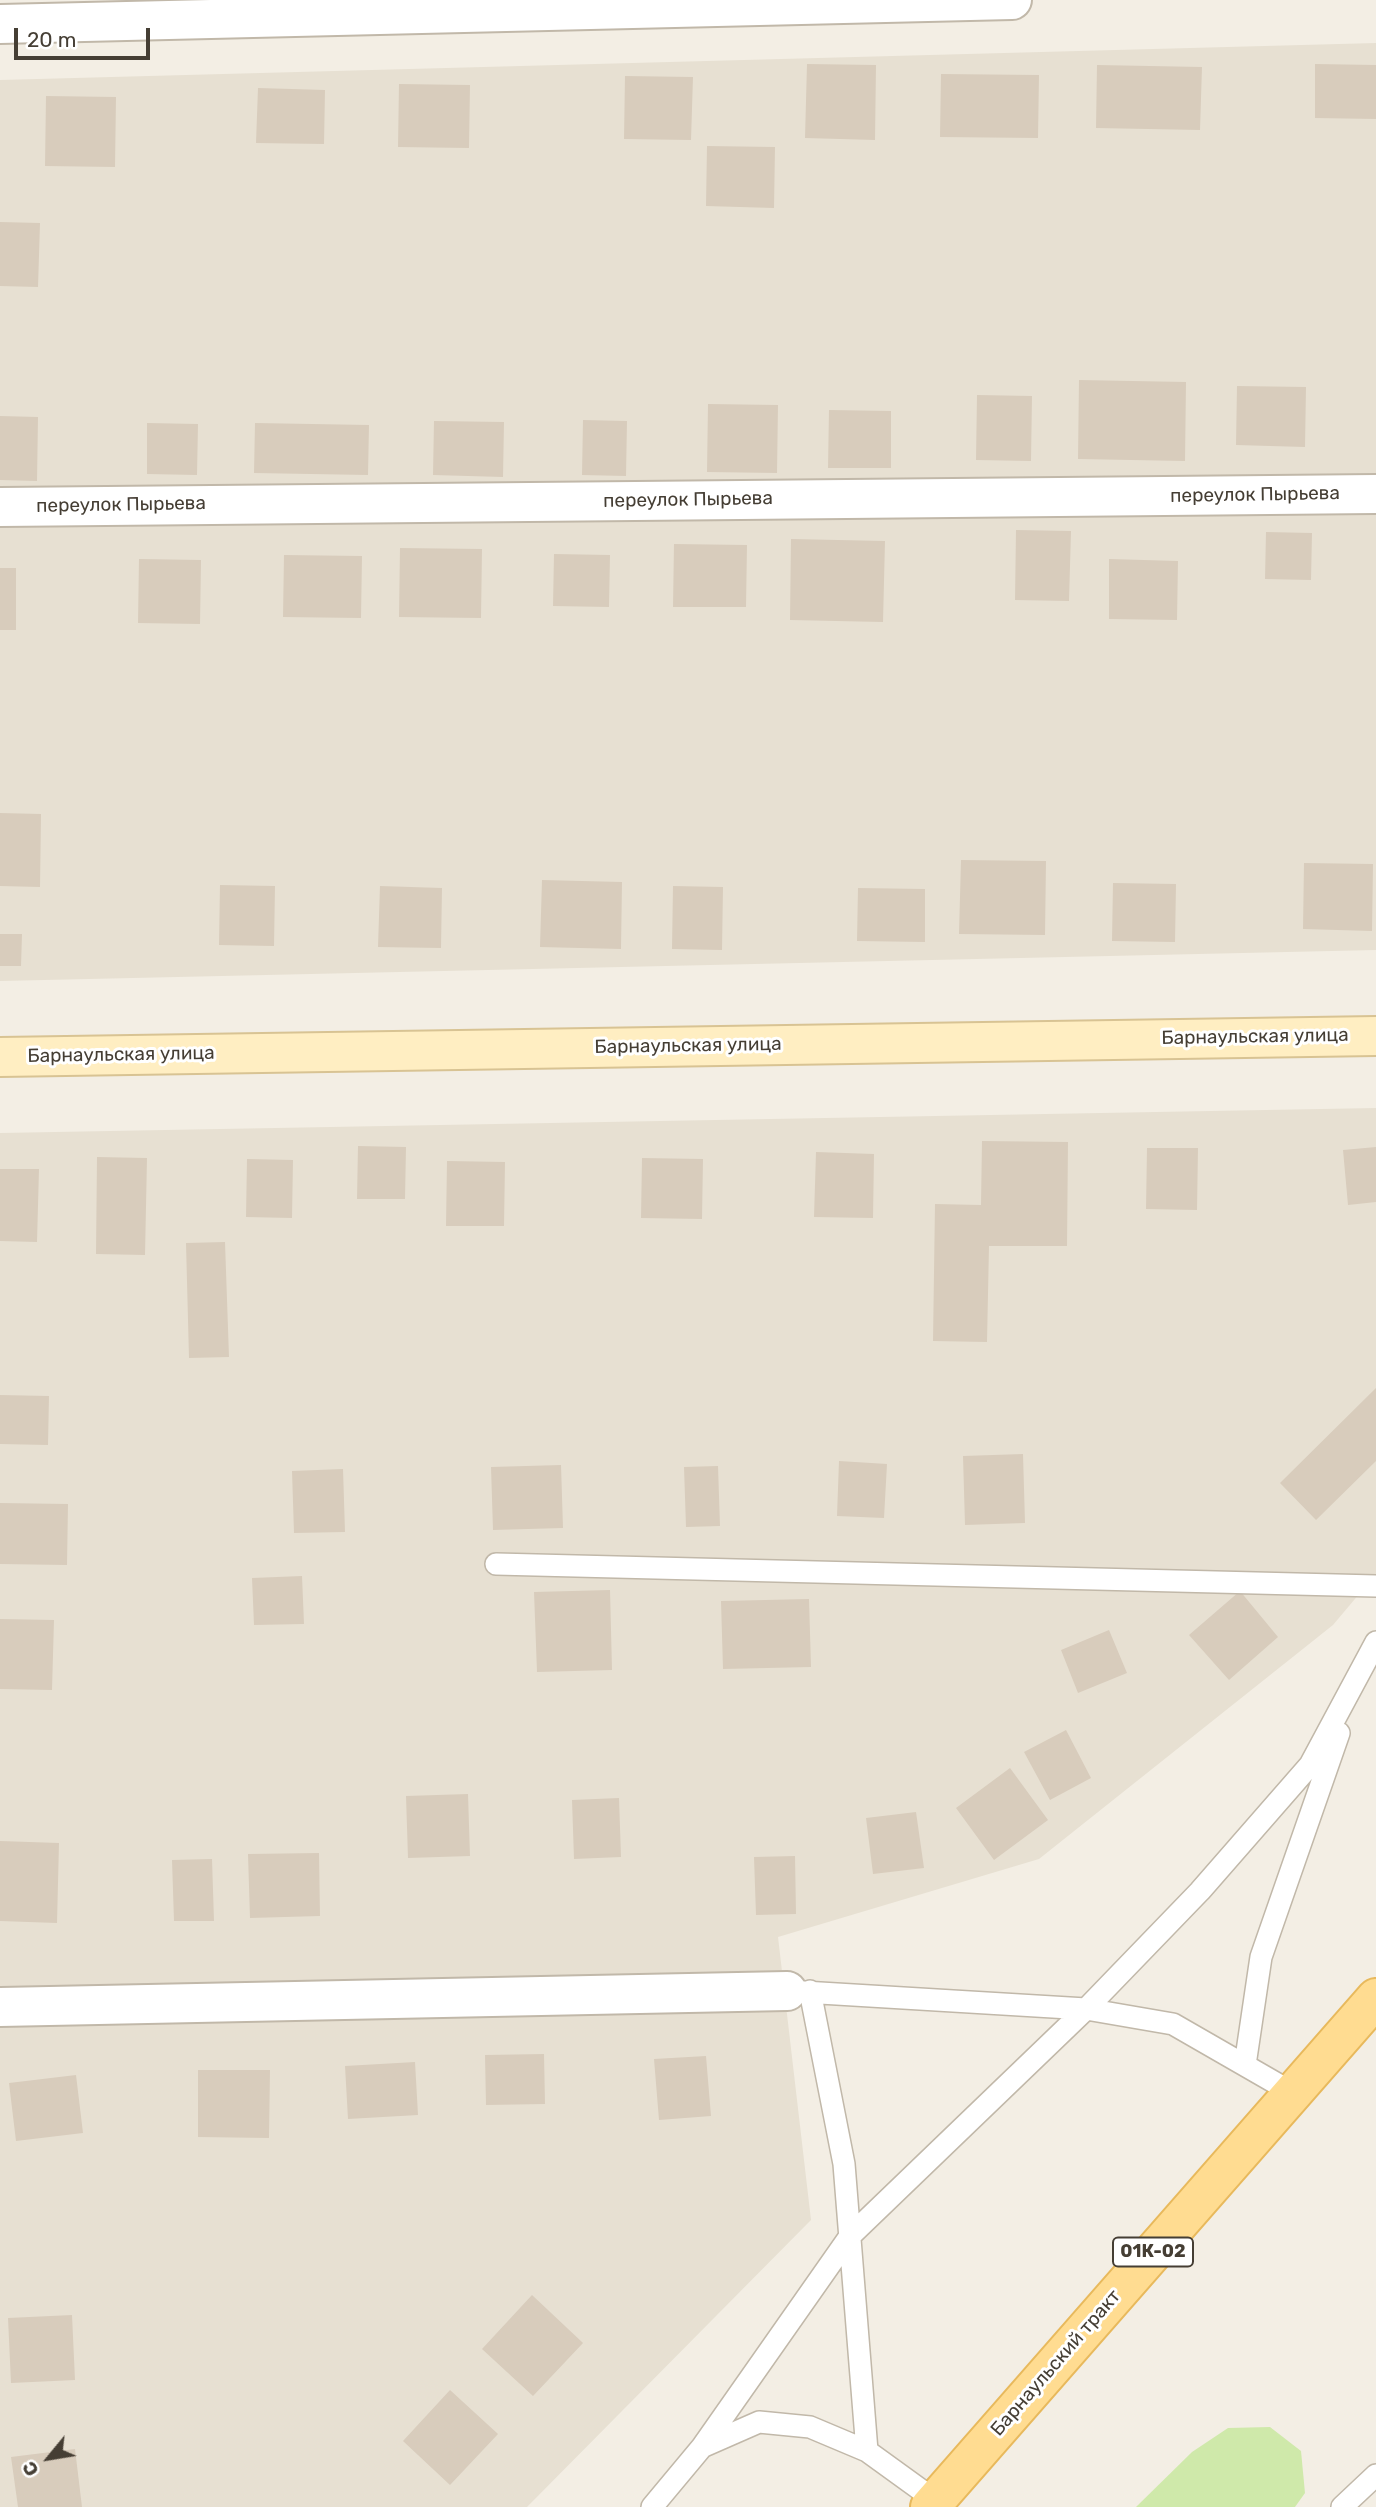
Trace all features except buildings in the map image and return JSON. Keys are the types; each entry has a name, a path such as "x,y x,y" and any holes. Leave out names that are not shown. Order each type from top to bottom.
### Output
{"main road":[{"name":"Барнаульский тракт","path":"937,2505 1376,1998"}],"street":[{"path":"0,24 1012,0"},
{"name":"переулок Пырьева","path":"0,506 1376,494"},
{"name":"Барнаульская улица","path":"0,1057 1376,1035"},
{"path":"0,2007 799,1991"}],"lane":[{"path":"496,1564 1376,1586"},
{"path":"652,2507 702,2447 850,2236 1086,2009 1200,1891 1310,1765 1376,1642"},
{"path":"1245,2065 1261,1957 1360,1672"},
{"path":"867,2451 844,2164 799,1991 1086,2009 1173,2024 1293,2093"},
{"path":"702,2447 759,2421 810,2427 867,2451 937,2505"},
{"path":"1342,2507 1376,2475"}],"shaded area":[{"path":"1376,43 1376,950 0,981 0,80"},
{"path":"1376,1108 1376,1574 1333,1625 1039,1859 778,1937 811,2220 527,2507 0,2507 0,1133"}],"green space":[{"path":"1270,2427 1301,2451 1305,2493 1295,2507 1136,2507 1192,2452 1228,2428"}]}
